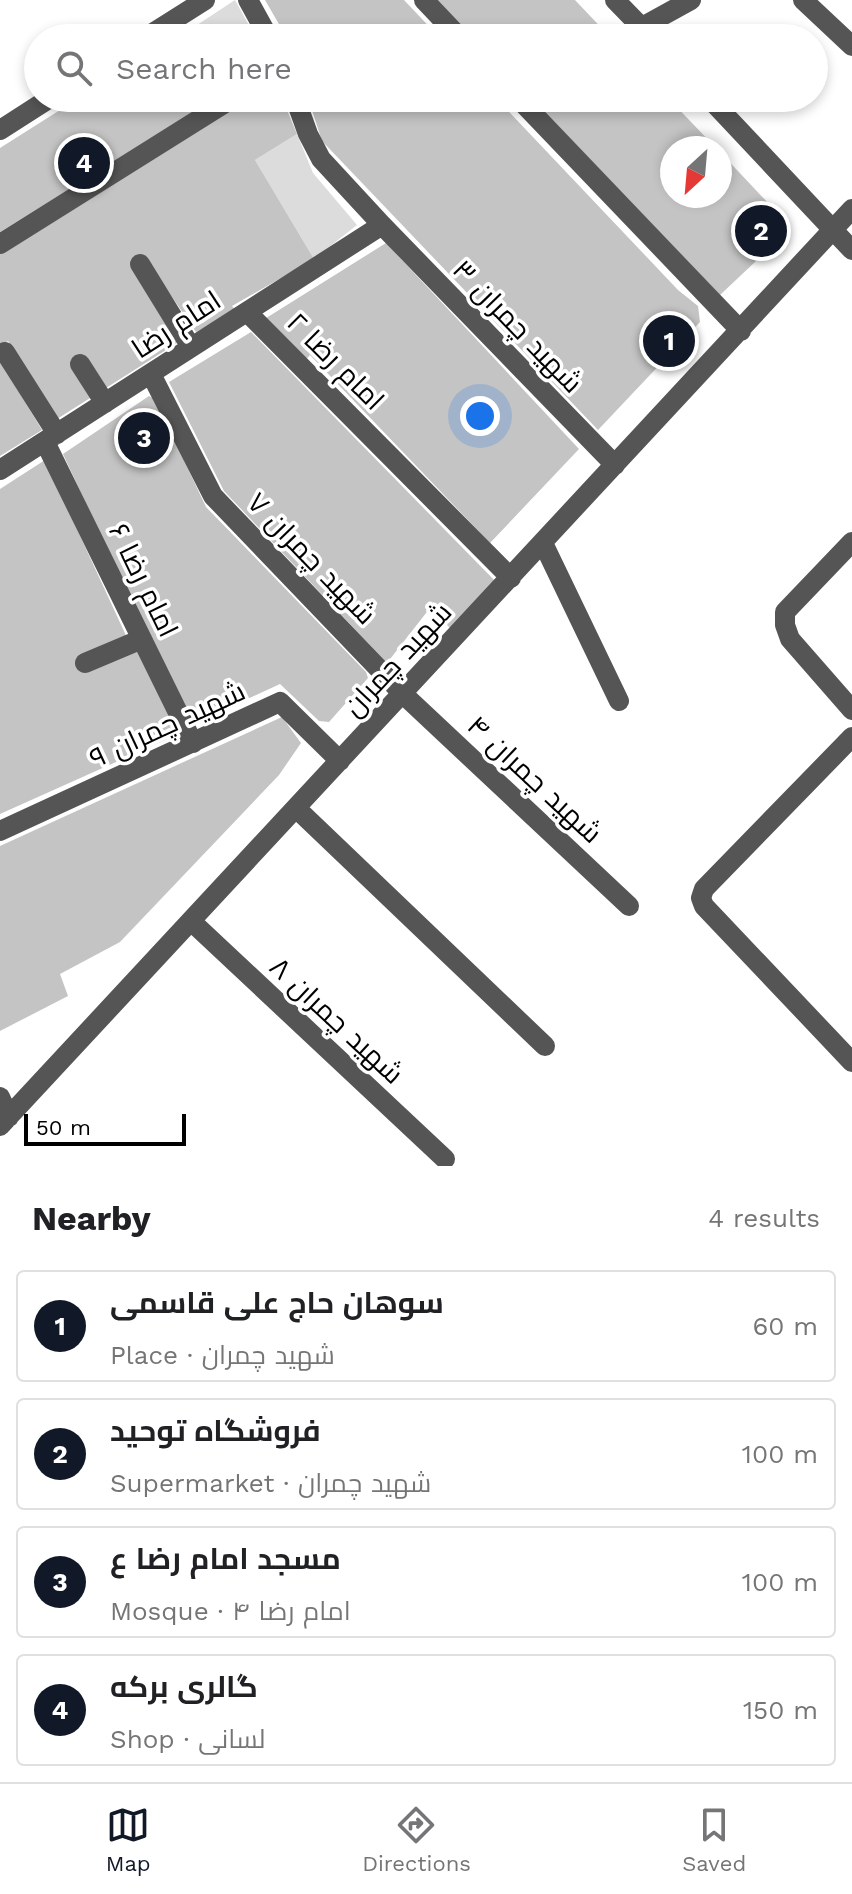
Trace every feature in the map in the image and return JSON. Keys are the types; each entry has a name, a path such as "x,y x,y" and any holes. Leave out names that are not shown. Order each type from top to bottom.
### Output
{"street":[{"path":"167,24 205,0"},
{"path":"248,0 261,24"},
{"path":"424,0 447,24"},
{"path":"615,0 638,24"},
{"path":"659,24 691,0"},
{"path":"803,0 852,46"},
{"path":"0,130 28,112"},
{"path":"0,244 211,112"},
{"name":"شهید چمران ۳","path":"300,112 321,159 615,465"},
{"path":"531,112 741,331"},
{"path":"722,112 852,250"},
{"name":"شهید چمران","path":"4,1122 852,209"},
{"name":"امام رضا","path":"0,470 382,225"},
{"path":"140,264 191,347"},
{"name":"امام رضا ۲","path":"247,312 511,578"},
{"name":"امام رضا ۶","path":"5,352 51,438 193,743"},
{"path":"80,364 105,403"},
{"name":"شهید چمران ۷","path":"151,374 213,496 403,694"},
{"path":"852,542 785,612 790,639 852,710"},
{"path":"543,543 619,701"},
{"path":"85,663 142,639"},
{"name":"شهید چمران ۴","path":"403,694 629,906"},
{"name":"شهید چمران ۹","path":"0,831 280,702 340,761"},
{"path":"852,737 704,889 701,898 704,906 852,1062"},
{"path":"296,808 545,1046"},
{"name":"شهید چمران ۸","path":"191,921 445,1159"},
{"path":"0,1097 4,1122"}],"shaded area":[{"path":"235,0 248,24 199,24"},
{"path":"297,134 313,173 357,225 314,259 255,160"}],"building":[{"path":"265,0 404,0 427,24 279,24"},
{"path":"437,0 575,0 598,24 460,24"},
{"path":"57,112 193,112 0,232 0,148"},
{"path":"222,112 288,112 297,134 255,160 314,259 232,306 236,311 196,332 144,256 130,265 177,343 57,419 8,341 0,346 0,252"},
{"path":"313,112 509,112 678,290 698,306 700,322 598,430 322,141"},
{"path":"544,112 681,112 704,136 660,136 660,208 732,208 732,165 787,223 755,262 720,295"},
{"path":"386,243 579,449 490,543 310,355 304,362 263,320"},
{"path":"251,332 500,586 455,633 430,608 387,663 224,491 169,382"},
{"path":"0,361 42,430 0,456"},
{"path":"149,396 155,399 206,507 366,672 368,678 329,722 319,721 280,684 189,726 63,454"},
{"path":"45,460 129,642 138,644 183,732 0,814 0,489"},
{"path":"282,717 301,743 279,775 120,942 60,974 68,996 0,1031 0,846"}],"place":[{"name":"گالری برکه","path":"84,163"},
{"name":"فروشگاه توحید","path":"761,231"},
{"name":"سوهان حاج علی قاسمی","path":"669,341"},
{"name":"مسجد امام رضا ع","path":"144,438"}]}
